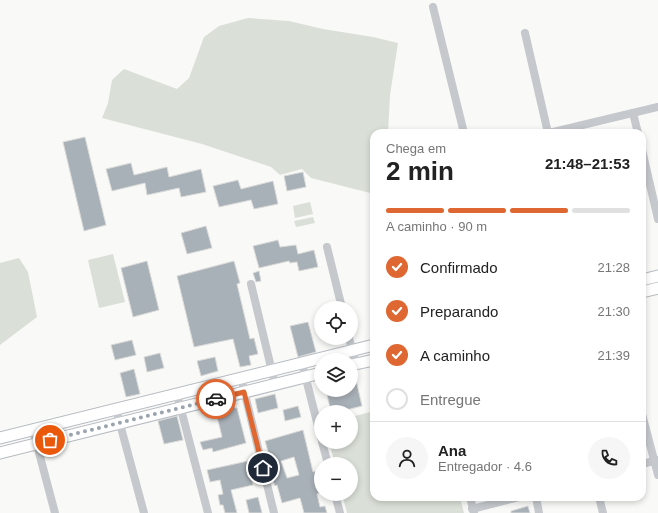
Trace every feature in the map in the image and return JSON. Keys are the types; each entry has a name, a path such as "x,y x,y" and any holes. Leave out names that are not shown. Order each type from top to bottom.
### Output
{"street":[{"path":"433,7 463,129"},
{"path":"525,33 547,129"},
{"path":"565,129 658,107"},
{"path":"633,113 637,129"},
{"path":"646,167 658,219"},
{"path":"327,247 340,301"},
{"path":"646,278 658,276"},
{"path":"251,284 275,384"},
{"path":"646,291 658,288"},
{"path":"351,345 352,353"},
{"path":"0,438 370,346"},
{"path":"358,364 370,361"},
{"path":"302,363 314,410"},
{"path":"0,453 314,375"},
{"path":"241,378 274,513"},
{"path":"177,394 208,513"},
{"path":"116,409 144,513"},
{"path":"646,427 656,461 658,475"},
{"path":"33,430 55,513"},
{"path":"646,463 656,461"},
{"path":"337,501 340,513"},
{"path":"471,501 473,511 506,501"},
{"path":"537,501 540,513"},
{"path":"599,501 602,513"}],"shaded area":[{"path":"248,18 289,21 398,43 390,95 388,129 370,129 370,193 311,178 302,169 280,175 271,167 202,144 102,118 108,103 112,80 124,69 177,89 189,78 204,37 219,26"},
{"path":"310,202 313,214 295,218 293,206"},
{"path":"313,217 315,223 296,227 294,221"},
{"path":"113,254 125,302 99,308 88,260"},
{"path":"19,258 28,272 37,317 0,345 0,263"},
{"path":"370,412 370,501 461,501 464,513 347,513 344,501 358,501 358,457 333,457 331,449 358,449 358,415"}],"building":[{"path":"85,137 106,225 84,231 63,142"},
{"path":"131,163 134,175 167,167 169,177 201,169 206,192 181,197 179,188 147,195 145,183 112,191 106,169"},
{"path":"303,172 306,187 287,191 284,176"},
{"path":"238,180 241,189 273,181 278,204 254,209 251,200 219,207 213,186"},
{"path":"206,226 212,248 187,254 181,233"},
{"path":"278,240 280,247 296,245 298,254 314,250 318,267 299,271 297,262 290,263 289,261 259,268 253,246"},
{"path":"147,261 159,310 133,317 121,268"},
{"path":"234,261 240,283 237,284 250,339 254,338 258,354 249,356 251,365 240,367 233,339 194,347 177,276"},
{"path":"259,271 261,281 256,282 253,273"},
{"path":"308,322 316,352 298,357 290,326"},
{"path":"132,340 136,355 115,360 111,345"},
{"path":"160,353 164,368 147,372 144,357"},
{"path":"215,357 218,371 201,376 197,361"},
{"path":"134,369 140,394 126,397 120,373"},
{"path":"358,388 362,406 329,405 328,397 358,397"},
{"path":"275,394 278,408 258,413 255,399"},
{"path":"233,404 235,408 237,408 246,443 213,452 212,448 203,450 200,442 222,437 215,408"},
{"path":"298,406 301,417 285,421 283,410"},
{"path":"177,416 183,440 164,444 158,421"},
{"path":"303,430 314,472 314,501 319,501 320,507 325,506 327,513 304,513 300,498 282,503 277,485 275,486 270,473 274,472 265,441","holes":["294,457 299,475 287,478 281,461"]},
{"path":"248,461 253,485 231,490 237,513 225,513 223,505 220,505 218,495 223,494 220,480 210,482 207,470"},
{"path":"258,497 262,513 249,513 246,500"},
{"path":"528,506 530,513 511,513 511,511"}],"way so far":[{"path":"50,440 216,399"}],"route":[{"path":"216,399 244,392 263,468"}]}
